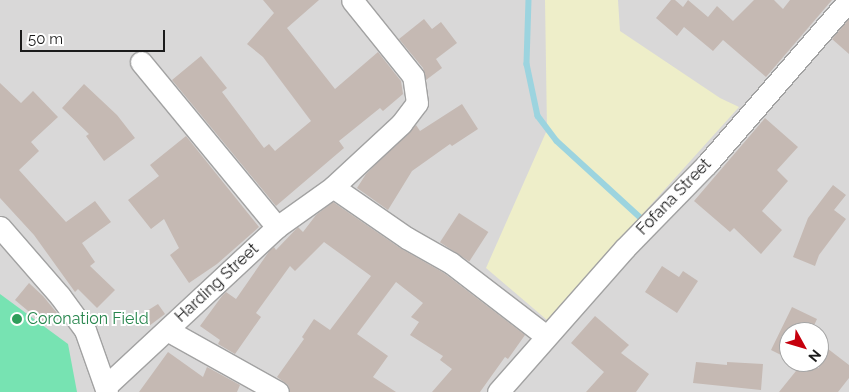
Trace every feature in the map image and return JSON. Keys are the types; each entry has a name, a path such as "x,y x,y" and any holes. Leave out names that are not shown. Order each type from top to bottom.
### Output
{"street":[{"name":"Harding Street","path":"107,389 277,227 334,187 401,124 417,103 413,76 352,0"},
{"name":"Fofana Street","path":"498,392 625,248 707,164 849,0"},
{"path":"141,62 277,227"},
{"path":"334,187 407,238 451,263 546,336"},
{"path":"0,226 60,296 84,330 107,389"},
{"path":"167,330 278,392"}],"shaded area":[{"path":"0,0 849,0 849,392 0,392"}],"green space":[{"path":"545,0 618,0 620,31 720,98 739,107 547,320 486,268 547,130"},
{"name":"Coronation Field","path":"0,294 68,344 77,392 0,392"}],"building":[{"path":"263,0 319,0 287,28 335,89 378,52 401,81 403,94 383,111 380,108 339,141 344,148 276,206 172,80 201,56 227,88 222,92 264,148 269,144 275,151 311,121 263,57 247,44 274,13"},
{"path":"671,0 675,0 683,7 688,0 708,17 717,6 733,21 754,0 774,0 783,9 790,0 832,0 766,77 723,40 713,51 684,27 677,36 656,18"},
{"path":"424,19 432,29 441,22 457,43 436,59 442,68 426,80 423,68 399,39"},
{"path":"849,19 849,54 832,39"},
{"path":"0,83 21,103 33,91 58,117 31,142 39,151 19,170 66,222 95,201 111,222 82,243 95,262 90,266 115,290 97,308 78,289 75,292 34,235 0,198"},
{"path":"84,84 117,115 135,138 104,161 86,136 89,134 62,108"},
{"path":"462,104 478,129 452,146 450,144 412,171 388,210 357,188 366,174 416,125 420,131"},
{"path":"765,118 798,147 777,170 788,181 762,211 782,230 761,254 734,228 730,232 694,201"},
{"path":"186,136 259,227 217,264 189,283 170,255 179,248 164,219 151,229 128,200 159,176 150,165"},
{"path":"833,185 846,195 834,210 846,219 819,255 815,266 793,257 808,218"},
{"path":"333,202 400,248 444,273 525,335 508,359 505,357 480,392 432,392 452,369 440,360 443,356 410,335 419,322 411,317 423,303 396,282 357,334 388,356 373,377 396,392 290,392 288,385 277,377 304,339 302,337 314,319 330,330 371,276 324,242 295,271 290,266 256,313 261,317 235,354 218,344 220,340 200,326 226,292 236,299 270,250 274,247 276,250 298,227 303,232 316,215"},
{"path":"459,213 488,232 469,261 440,242"},
{"path":"662,266 679,277 683,271 698,281 677,313 645,292"},
{"path":"29,283 57,313 46,326 15,300"},
{"path":"158,304 165,314 149,326 142,314"},
{"path":"792,307 817,319 816,322 785,322"},
{"path":"595,316 629,345 621,353 649,374 636,392 586,392 604,372 571,343"},
{"path":"779,334 779,354 771,350"},
{"path":"829,350 849,365 849,378 838,392 779,392 795,372 829,372"},
{"path":"168,352 203,377 207,367 240,385 237,392 139,392"},
{"path":"696,362 727,365 727,362 763,364 761,390 693,383"}],"waterway":[{"path":"529,0 527,64 538,116 557,141 642,219"}],"place":[{"name":"Coronation Field","path":"17,319"}]}
